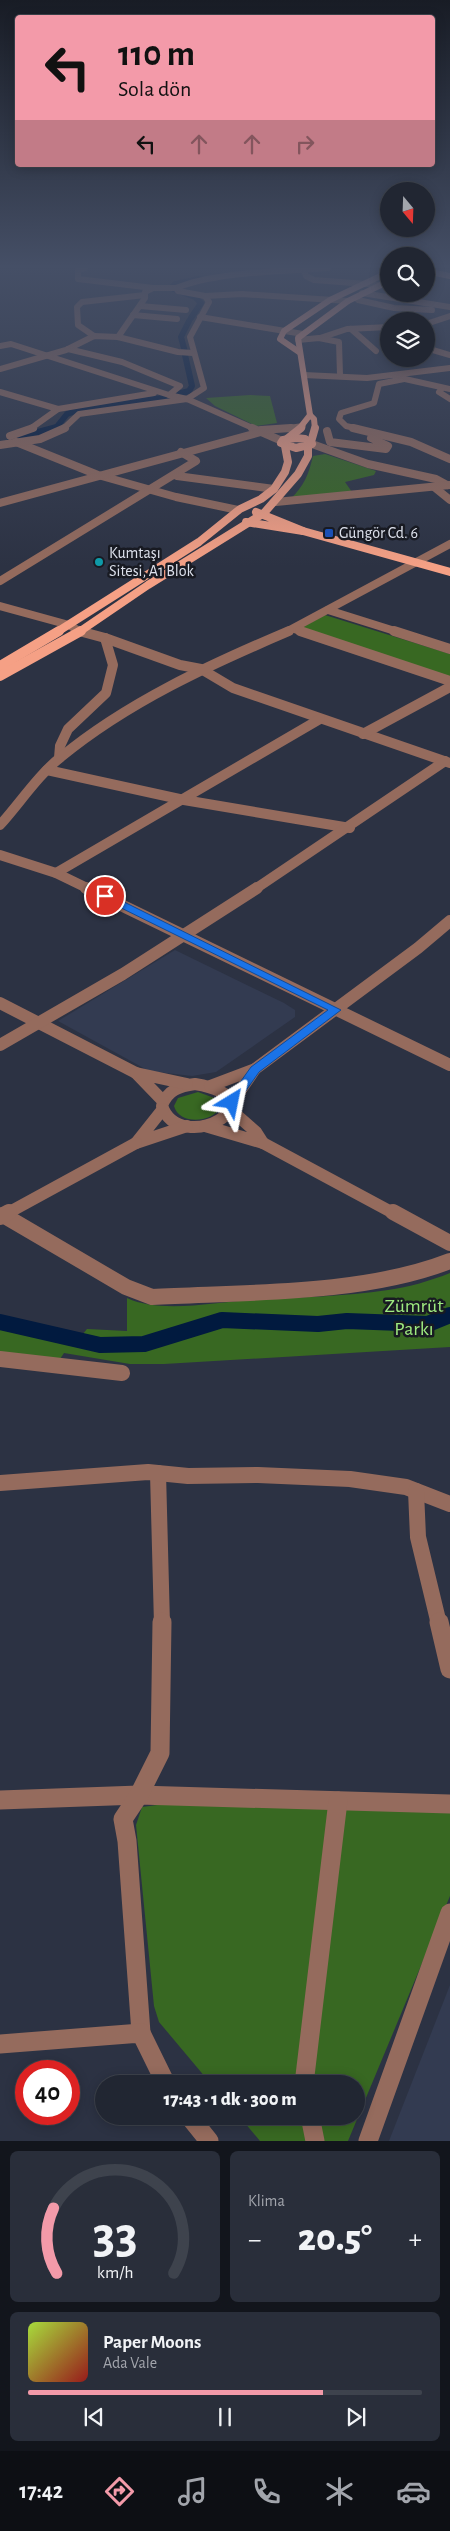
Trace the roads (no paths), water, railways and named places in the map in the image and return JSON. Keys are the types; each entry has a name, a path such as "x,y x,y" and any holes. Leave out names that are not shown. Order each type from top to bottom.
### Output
{"main road":[{"path":"0,676 80,632 148,585 250,524 276,502 306,461 314,424 314,419 310,415 302,368"},
{"path":"284,442 303,426 310,415"},
{"path":"284,442 299,448 310,444"},
{"path":"0,666 103,605 139,579 199,542 239,510 274,490 285,472 288,462 284,442"},
{"path":"239,510 264,513 288,526 450,572"},
{"path":"229,517 250,524 304,531"}],"street":[{"path":"82,368 157,392 187,399 284,442"},
{"path":"137,368 175,382 180,386 172,396"},
{"path":"6,441 50,435 64,429 72,418 79,414 187,399 204,388 198,368"},
{"path":"340,368 340,375"},
{"path":"304,375 340,375 367,378 450,368"},
{"path":"388,375 450,389"},
{"path":"327,431 330,442 386,449 388,446 346,426 339,419 341,413 374,403 379,384 404,379"},
{"path":"442,388 438,390 439,392 450,399"},
{"path":"0,392 58,409 157,392"},
{"path":"6,441 33,428 58,409"},
{"path":"254,429 275,430 303,426"},
{"path":"346,426 411,442 450,459"},
{"path":"0,503 181,452 262,432"},
{"path":"6,441 98,475 151,490 239,510"},
{"path":"310,444 368,464 436,479 448,485"},
{"path":"0,581 177,476 196,461 181,452"},
{"path":"177,476 274,490"},
{"path":"276,502 294,502 448,485"},
{"path":"434,487 450,500"},
{"path":"0,825 59,758 110,721 201,669 294,629 413,562 450,544"},
{"path":"0,606 68,625 80,632 105,638 180,665 201,669 233,688 448,762"},
{"path":"328,610 450,649"},
{"path":"294,629 450,680"},
{"path":"59,758 60,746 68,729 106,693 113,665 105,638"},
{"path":"363,734 450,687"},
{"path":"56,873 320,719"},
{"path":"0,1045 39,1024 186,935 448,762"},
{"path":"47,770 184,800 350,828"},
{"path":"0,855 56,873 450,1065"},
{"path":"210,1086 255,1069 447,927"},
{"path":"0,1003 136,1073 190,1085 210,1086 226,1093 232,1106 256,1132 262,1143"},
{"path":"206,1126 224,1120 255,1069"},
{"path":"136,1073 163,1105 172,1121 188,1126 206,1126 262,1143 450,1243"},
{"path":"136,1143 173,1090 190,1085"},
{"path":"1,1216 136,1143 188,1126"},
{"path":"1,1216 142,1295 277,1290 377,1282 408,1276 450,1261"},
{"path":"0,1359 122,1372"},
{"path":"0,1483 158,1473 188,1476 258,1475 350,1479 406,1487 450,1504"},
{"path":"158,1473 163,1717 160,1753 139,1795 123,1819 141,2033 162,2075"},
{"path":"416,1491 418,1537 450,1669"},
{"path":"0,1800 139,1795 450,1804"},
{"path":"305,2075 338,1801"},
{"path":"368,2141 450,1913"},
{"path":"0,2044 141,2033"},
{"path":"196,2125 210,2141"},
{"path":"312,2125 315,2141"}],"waterway":[{"path":"56,428 67,414 84,408 163,398 189,391 192,386 188,368"},
{"path":"11,440 56,428"},
{"path":"0,1322 100,1345 144,1344 222,1320 318,1324 347,1321 428,1324 450,1315"}],"place":[{"name":"Güngör Cd. 6","path":"329,533"},
{"name":"Kumtaşı Sitesi, A1 Blok","path":"99,562"}],"park label":[{"name":"Zümrüt Parkı","path":"414,1318"}]}
